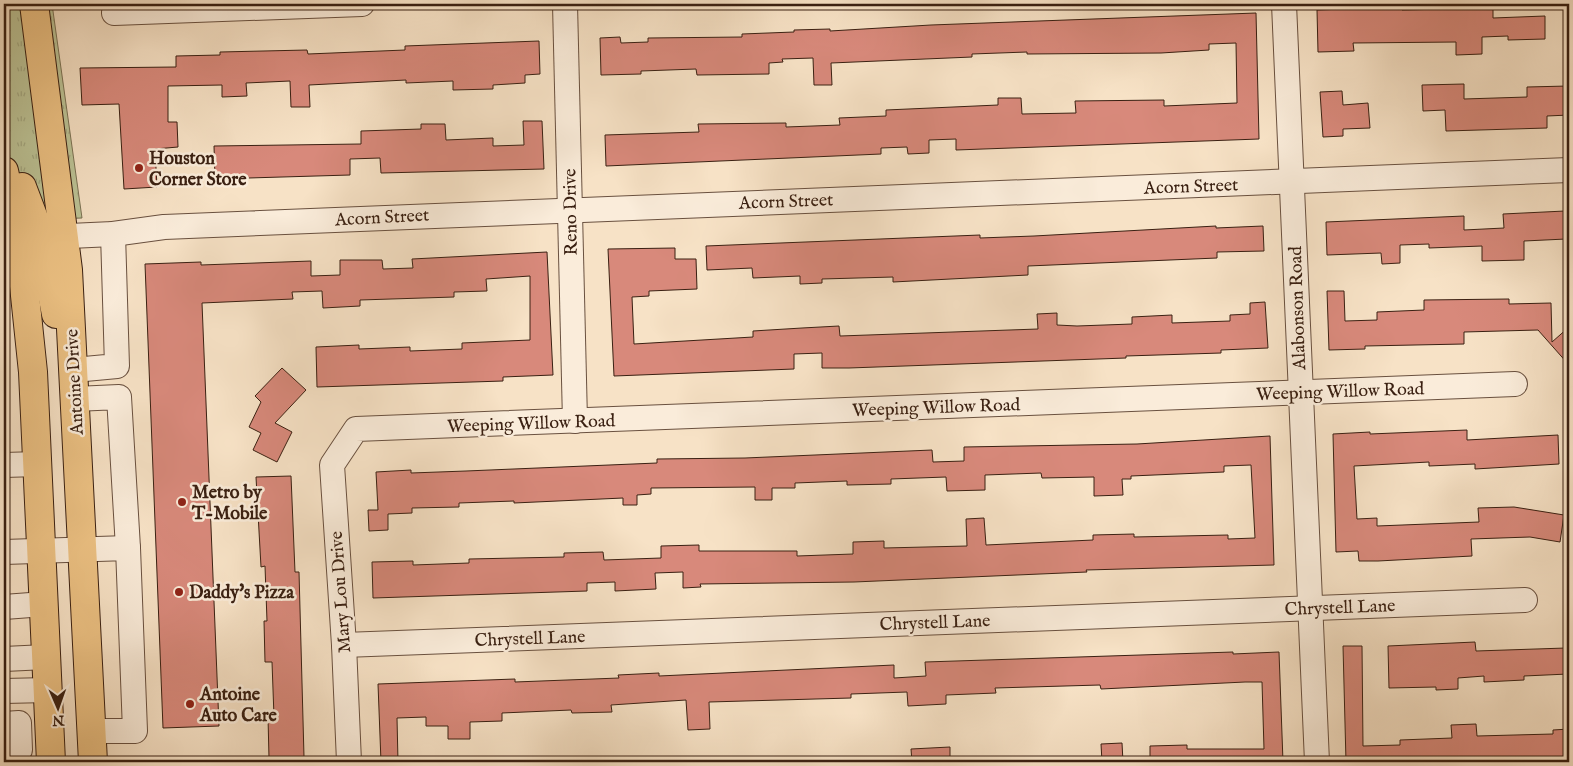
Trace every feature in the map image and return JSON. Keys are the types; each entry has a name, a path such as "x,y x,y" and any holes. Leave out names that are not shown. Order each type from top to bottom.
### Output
{"main road":[{"name":"Antoine Drive","path":"34,4 32,238 28,318 38,464 52,762"},
{"path":"4,164 20,180 32,238"},
{"name":"Antoine Drive","path":"4,172 32,238 68,270 93,762"},
{"path":"4,286 28,318"}],"street":[{"path":"114,13 362,4"},
{"name":"Reno Drive","path":"565,4 575,421"},
{"name":"Alabonson Road","path":"1284,4 1317,762"},
{"name":"Acorn Street","path":"32,238 113,234 164,227 570,208 1292,183 1569,170"},
{"path":"74,367 117,366 113,234"},
{"name":"Weeping Willow Road","path":"356,429 1516,384"},
{"path":"75,399 119,397 128,548 136,731 91,731"},
{"name":"Mary Lou Drive","path":"349,762 344,645 332,465 356,429"},
{"path":"4,465 38,464"},
{"path":"4,552 128,548"},
{"name":"Chrystell Lane","path":"344,645 1526,600"},
{"path":"4,607 44,604"},
{"path":"4,660 46,657"},
{"path":"4,691 48,690"},
{"path":"4,724 19,723 20,750 4,750"}],"green space":[{"path":"4,4 52,4 82,218 4,221"}],"building":[{"path":"1402,7 1402,10 1493,8 1493,18 1545,16 1545,39 1508,40 1508,36 1482,37 1482,54 1456,55 1456,42 1353,43 1354,51 1318,52 1317,10"},
{"path":"1256,13 1259,139 956,150 956,139 929,140 929,153 908,154 907,147 881,148 881,154 606,166 605,135 699,132 698,124 786,123 786,127 840,125 839,118 886,116 886,110 998,105 998,98 1021,98 1022,114 1076,113 1075,101 1164,100 1164,106 1237,103 1236,43 1209,44 1209,50 1161,53 1027,54 1027,52 972,54 972,57 831,63 832,85 814,85 813,58 782,59 783,62 769,63 769,74 697,75 696,69 641,71 641,74 601,75 600,38 620,37 621,43 648,42 648,38 742,37 742,34 794,32 794,30 830,29 830,31 931,25"},
{"path":"539,41 540,74 525,75 525,83 493,85 493,89 453,90 453,81 406,83 406,80 309,85 310,107 291,107 290,81 246,83 247,96 222,97 222,85 168,86 168,122 177,122 178,147 155,149 157,187 124,189 119,104 82,105 80,68 176,67 176,56 220,55 220,52 307,50 308,54 405,50 405,46"},
{"path":"1464,84 1464,99 1527,97 1527,87 1568,86 1569,115 1547,116 1547,128 1446,131 1445,110 1423,111 1422,85"},
{"path":"1342,91 1343,105 1368,103 1370,128 1343,129 1343,136 1323,137 1320,92"},
{"path":"523,121 542,121 544,169 381,173 380,158 350,159 350,175 215,179 214,146 361,144 361,131 421,129 421,124 445,124 446,140 493,138 493,146 524,145"},
{"path":"1565,211 1566,239 1524,241 1524,260 1482,261 1482,246 1429,248 1429,244 1400,245 1400,263 1382,264 1381,253 1327,255 1326,222 1464,216 1464,230 1504,228 1503,214"},
{"path":"1216,226 1216,228 1263,226 1264,251 1217,252 1217,258 1028,266 1028,275 893,282 893,277 822,279 822,283 800,284 800,276 753,278 752,268 707,270 706,246 980,235 980,238 1034,236"},
{"path":"675,248 675,259 696,259 697,289 649,291 649,296 632,297 634,344 753,337 753,331 839,326 840,336 1038,329 1037,314 1057,313 1057,325 1077,326 1132,324 1132,317 1172,315 1172,323 1230,321 1230,315 1250,314 1250,303 1265,302 1268,348 1221,350 1221,353 1126,356 1126,358 849,368 822,368 822,353 794,354 794,369 614,376 608,249"},
{"path":"547,252 553,375 503,377 503,381 317,387 316,347 359,345 359,349 410,347 410,351 462,349 462,343 530,340 530,276 486,279 487,291 454,292 454,297 360,300 360,306 323,308 322,291 292,292 293,299 202,303 219,726 163,728 145,264 201,262 201,265 311,261 311,276 340,275 340,260 382,260 383,269 413,268 412,259"},
{"path":"1327,291 1344,291 1345,321 1377,320 1377,312 1424,310 1424,300 1509,299 1509,304 1551,303 1552,342 1569,327 1569,365 1538,330 1464,332 1464,344 1365,346 1365,349 1329,350"},
{"path":"282,368 306,390 275,423 292,432 277,462 253,450 261,433 249,427 261,402 255,396"},
{"path":"1467,430 1467,440 1558,435 1559,464 1475,469 1475,464 1429,466 1429,462 1354,466 1357,519 1377,518 1377,526 1479,522 1478,508 1514,507 1564,515 1560,542 1530,537 1471,539 1472,556 1378,561 1359,561 1358,551 1336,552 1333,434"},
{"path":"1270,436 1274,565 1086,570 1087,572 854,582 700,584 701,587 683,588 683,572 655,573 656,589 615,591 615,582 587,583 587,591 373,598 372,562 413,561 413,565 469,563 469,559 564,557 564,553 603,552 604,560 661,558 661,546 699,545 699,551 797,551 797,556 853,554 853,542 884,541 884,548 967,546 966,519 984,518 986,545 1093,540 1093,535 1134,534 1134,537 1228,535 1228,539 1255,538 1251,465 1224,466 1224,472 1131,476 1131,479 1122,479 1123,495 1094,496 1094,477 1042,478 1041,473 985,475 985,490 947,491 946,477 891,479 891,484 847,485 847,481 795,483 795,488 772,488 772,500 755,500 755,487 651,488 651,494 637,495 637,505 623,505 623,498 514,503 514,501 459,503 459,507 412,508 412,513 388,514 388,530 369,531 368,510 378,510 376,472 411,470 411,473 466,471 657,463 657,459 745,458 932,450 933,462 964,461 964,447 1137,444"},
{"path":"291,476 295,572 299,572 304,757 269,758 268,717 274,717 272,662 265,662 264,621 267,621 265,566 261,567 256,477"},
{"path":"1475,642 1476,651 1566,648 1568,674 1524,676 1524,680 1484,682 1484,676 1458,678 1458,689 1436,690 1436,687 1389,688 1388,646"},
{"path":"1343,646 1362,646 1363,746 1400,745 1400,740 1452,738 1451,725 1476,724 1477,736 1553,734 1553,730 1569,729 1569,762 1346,762"},
{"path":"1233,652 1233,654 1279,652 1283,762 1150,762 1150,746 1187,745 1187,749 1264,749 1262,682 1245,682 1101,689 1100,685 995,688 996,693 946,695 946,704 908,706 907,692 851,694 851,698 709,702 710,729 688,730 686,700 611,705 612,712 572,713 571,710 502,713 502,721 470,722 470,739 448,739 448,726 426,726 426,717 397,718 398,762 381,762 378,684 515,679 515,682 619,678 618,675 659,673 659,676 894,665 894,678 926,676 925,662"},
{"path":"1122,743 1123,762 1102,762 1101,744"},
{"path":"950,747 950,762 912,762 911,749"}],"place":[{"name":"Houston Corner Store","path":"139,168"},
{"name":"Metro by T-Mobile","path":"182,502"},
{"name":"Daddy's Pizza","path":"179,592"},
{"name":"Antoine Auto Care","path":"190,704"}]}
